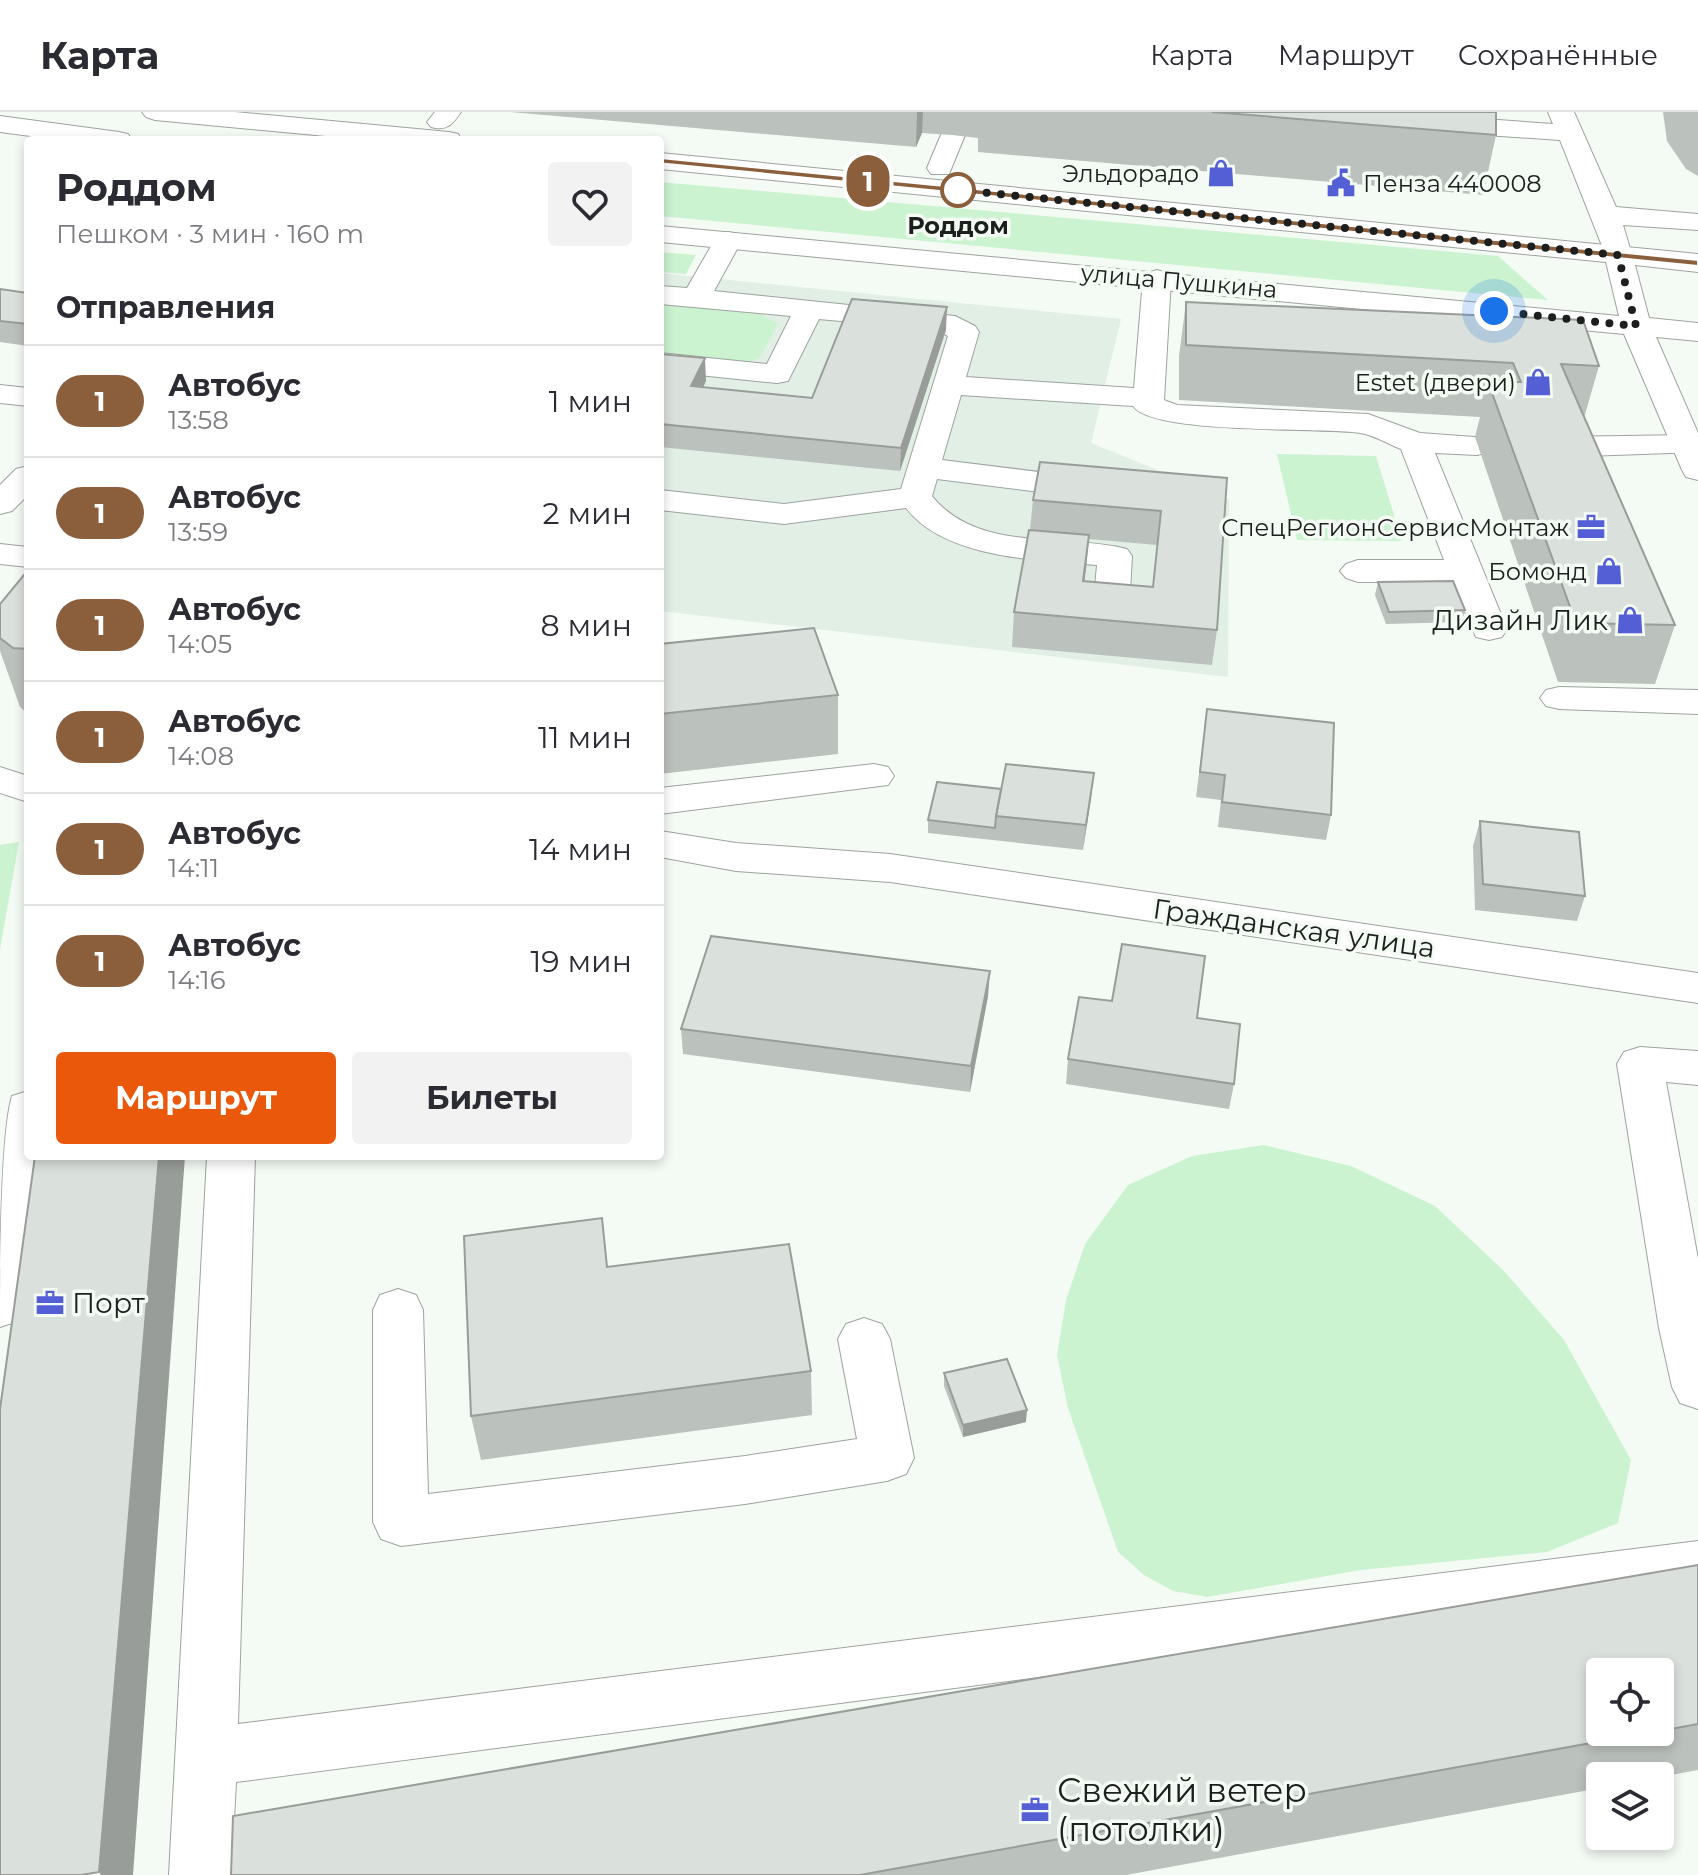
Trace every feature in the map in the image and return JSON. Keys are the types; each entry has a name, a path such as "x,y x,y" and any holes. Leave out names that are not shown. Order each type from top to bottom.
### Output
{"main road":[{"path":"155,112 377,136"},
{"path":"1401,112 1441,124 1565,123 1606,215 1636,326 1692,457 1558,447"},
{"path":"0,124 89,136"},
{"path":"391,136 445,125"},
{"path":"940,168 952,135"},
{"path":"664,161 1698,263"},
{"path":"1606,215 1698,222"},
{"name":"улица Пушкина","path":"664,234 1698,332"},
{"path":"696,298 728,240"},
{"path":"1157,279 1148,405 1173,414 1368,424 1415,443 1477,445"},
{"path":"664,295 944,322 964,332 920,482 934,519 978,537 1035,548 1115,556 1111,610"},
{"path":"664,362 777,374 809,309"},
{"path":"949,385 1149,398"},
{"path":"0,394 24,397"},
{"path":"1415,443 1489,629"},
{"path":"0,504 24,480"},
{"path":"664,500 784,514 920,482 1129,494"},
{"path":"0,554 24,557"},
{"path":"1358,571 1466,571"},
{"path":"1559,698 1698,702"},
{"path":"664,801 874,776"},
{"path":"0,780 24,788"},
{"path":"0,815 24,812"},
{"name":"Гражданская улица","path":"664,845 736,857 890,868 1698,988"},
{"path":"1698,1068 1640,1064 1698,1387"},
{"path":"0,1306 24,1136"},
{"path":"200,1875 231,1160"},
{"path":"398,1310 401,1522 745,1480 887,1458 864,1339"},
{"path":"207,1757 1698,1566"}],"shaded area":[{"path":"664,273 1121,319 1091,443 1229,499 1228,677 664,611"}],"green space":[{"path":"664,182 1498,256 1548,300 664,216"},
{"path":"664,252 696,255 686,274 664,272"},
{"path":"664,304 760,314 778,324 760,357 742,366 664,357"},
{"path":"1277,454 1376,456 1402,541 1297,540"},
{"path":"19,842 0,949 0,845"},
{"path":"1264,1145 1351,1166 1435,1206 1505,1272 1564,1340 1631,1460 1618,1523 1547,1552 1361,1570 1207,1597 1173,1591 1144,1575 1118,1552 1068,1408 1057,1355 1066,1300 1085,1244 1128,1185 1192,1156"}],"building":[{"path":"1212,112 1496,112 1496,135"},
{"path":"0,289 24,292 24,324 0,321"},
{"path":"852,299 947,307 901,448 664,424 664,354 705,358 691,386 812,398"},
{"path":"1186,302 1583,320 1599,366 1561,364 1675,625 1576,623 1488,382 1521,382 1513,363 1186,345"},
{"path":"1040,462 1227,478 1217,630 1014,612 1029,530 1089,535 1083,581 1153,587 1161,511 1033,500"},
{"path":"24,575 24,649 13,648 0,638 0,604"},
{"path":"1453,581 1465,610 1389,612 1378,582"},
{"path":"814,628 838,695 664,714 664,644"},
{"path":"1207,709 1334,723 1331,815 1222,802 1225,775 1200,772"},
{"path":"1006,764 1094,773 1086,825 996,816"},
{"path":"937,782 1001,789 995,828 928,820"},
{"path":"1480,821 1579,832 1585,896 1483,884"},
{"path":"711,936 990,971 971,1066 681,1029"},
{"path":"1122,944 1205,956 1197,1018 1240,1024 1234,1084 1068,1059 1079,997 1112,1001"},
{"path":"34,1160 159,1160 99,1872 81,1875 0,1875 0,1409"},
{"path":"602,1218 607,1267 789,1244 811,1371 471,1416 464,1236"},
{"path":"1007,1359 1027,1410 963,1425 944,1373"},
{"path":"1698,1565 1698,1724 1674,1728 1674,1658 1586,1658 1586,1744 860,1875 231,1875 233,1816"}],"bus line":[{"name":"1","path":"664,161 1698,263"}],"place":[{"name":"Эльдорадо","path":"1221,173"},
{"name":"Пенза 440008","path":"1341,183"},
{"name":"Роддом","path":"958,190"},
{"name":"Estet (двери)","path":"1538,382"},
{"name":"СпецРегионСервисМонтаж","path":"1591,527"},
{"name":"Бомонд","path":"1609,571"},
{"name":"Дизайн Лик","path":"1630,620"},
{"name":"Порт","path":"50,1303"},
{"name":"Свежий ветер (потолки)","path":"1035,1810"}],"route":[{"path":"958,190 1618,255 1636,326 1494,311"}]}
